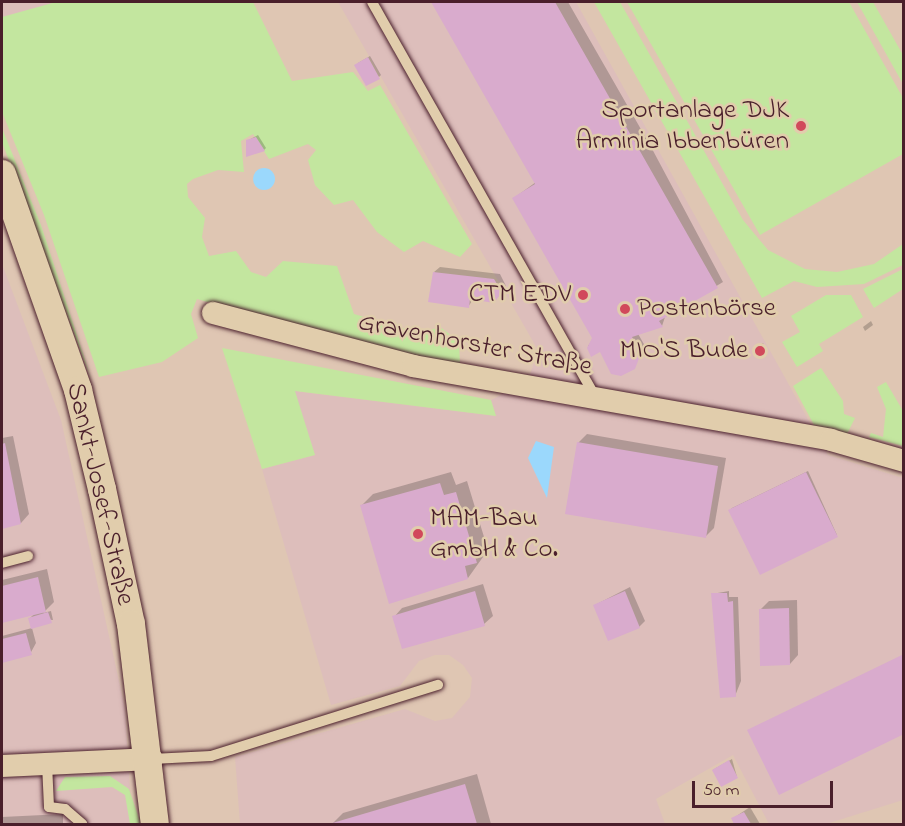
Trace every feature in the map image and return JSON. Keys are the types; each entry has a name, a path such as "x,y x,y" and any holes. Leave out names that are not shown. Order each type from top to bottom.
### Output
{"street":[{"name":"Sankt-Josef-Straße","path":"2,174 78,390 131,624 152,759 155,825"},
{"name":"Gravenhorster Straße","path":"213,313 413,366 831,440 903,461"},
{"path":"2,766 152,759"}],"lane":[{"path":"372,2 597,399"},
{"path":"2,563 28,556"},
{"path":"152,759 211,756 438,685"},
{"path":"47,764 49,807 65,809 82,825"}],"shaded area":[{"path":"2,2 62,2 2,20"},
{"path":"338,2 576,2 828,455 903,478 903,800 826,824 769,824 733,755 656,799 665,824 240,824 235,757 405,709 435,721 452,718 470,697 472,678 463,665 449,655 435,655 419,661 400,686 331,705 262,469 315,455 294,391 496,416 491,400 528,381 538,350"},
{"path":"2,264 61,420 125,708 132,824 2,824"}],"green space":[{"path":"56,2 253,2 292,81 353,72 368,91 380,85 472,244 460,257 423,241 404,252 377,232 353,200 334,205 315,185 308,160 316,150 308,144 269,159 253,134 241,141 244,172 218,170 193,179 187,184 188,197 205,218 202,237 209,256 236,251 251,272 266,277 283,261 337,266 354,314 420,333 440,327 459,341 460,365 416,362 197,299 191,314 198,338 162,362 99,377 44,215 2,112 2,17"},
{"path":"594,2 620,2 743,220 768,250 805,269 837,272 874,264 903,244 903,265 864,284 817,287 794,281 762,298"},
{"name":"Sportanlage DJK Arminia Ibbenbüren","path":"627,2 849,2 903,98 903,154 760,235"},
{"path":"857,2 873,2 903,55 903,84"},
{"path":"2,128 41,225 92,381 2,142"},
{"path":"903,269 903,289 874,308 863,289"},
{"path":"826,295 851,295 863,317 819,344 823,351 797,367 782,342 800,332 791,316"},
{"path":"222,348 491,400 496,416 295,391 315,455 262,469"},
{"path":"821,368 843,401 844,414 855,418 847,434 814,425 793,386"},
{"path":"886,382 903,411 903,446 869,437 871,433 883,437 886,409 877,387"},
{"path":"110,776 129,789 141,824 130,824 125,795 112,787 56,791 65,777"}],"water":[{"path":"264,168 272,171 275,179 272,187 264,190 256,187 253,179 256,171"},
{"path":"536,441 554,447 547,498 528,458"}],"building":[{"path":"431,2 555,2 718,288 659,321 663,327 632,337 641,353 635,369 621,376 611,374 600,352 591,357 587,348 592,338 512,198 535,184"},
{"path":"368,57 380,79 366,86 354,65"},
{"path":"256,137 265,151 246,157 246,140"},
{"path":"433,272 494,279 502,292 494,303 470,299 469,308 428,302"},
{"name":"MIO'S Bude","path":"760,344 765,353 759,357 754,348"},
{"path":"577,442 718,466 706,538 565,514"},
{"path":"5,443 21,524 2,529 2,444"},
{"path":"806,472 838,537 760,575 728,510"},
{"name":"MAM-Bau GmbH & Co.","path":"440,483 444,495 456,492 477,563 465,566 468,579 389,604 360,505"},
{"path":"38,577 46,612 2,623 2,586"},
{"path":"475,591 485,626 402,649 392,616"},
{"path":"625,591 640,628 608,641 593,605"},
{"path":"711,593 727,593 728,602 733,601 736,697 720,698"},
{"path":"789,608 790,665 760,666 759,609"},
{"path":"48,612 52,623 31,629 28,618"},
{"path":"26,633 32,655 2,663 2,639"},
{"path":"904,654 904,734 779,795 747,730"},
{"path":"729,760 738,778 721,787 712,770"},
{"path":"465,784 477,824 329,824"},
{"path":"744,812 751,824 734,824 731,818"}],"place":[{"name":"Sportanlage DJK Arminia Ibbenbüren","path":"801,126"},
{"name":"CTM EDV","path":"583,295"},
{"name":"Postenbörse","path":"625,309"},
{"name":"MIO'S Bude","path":"760,351"},
{"name":"MAM-Bau GmbH & Co.","path":"418,534"}]}
